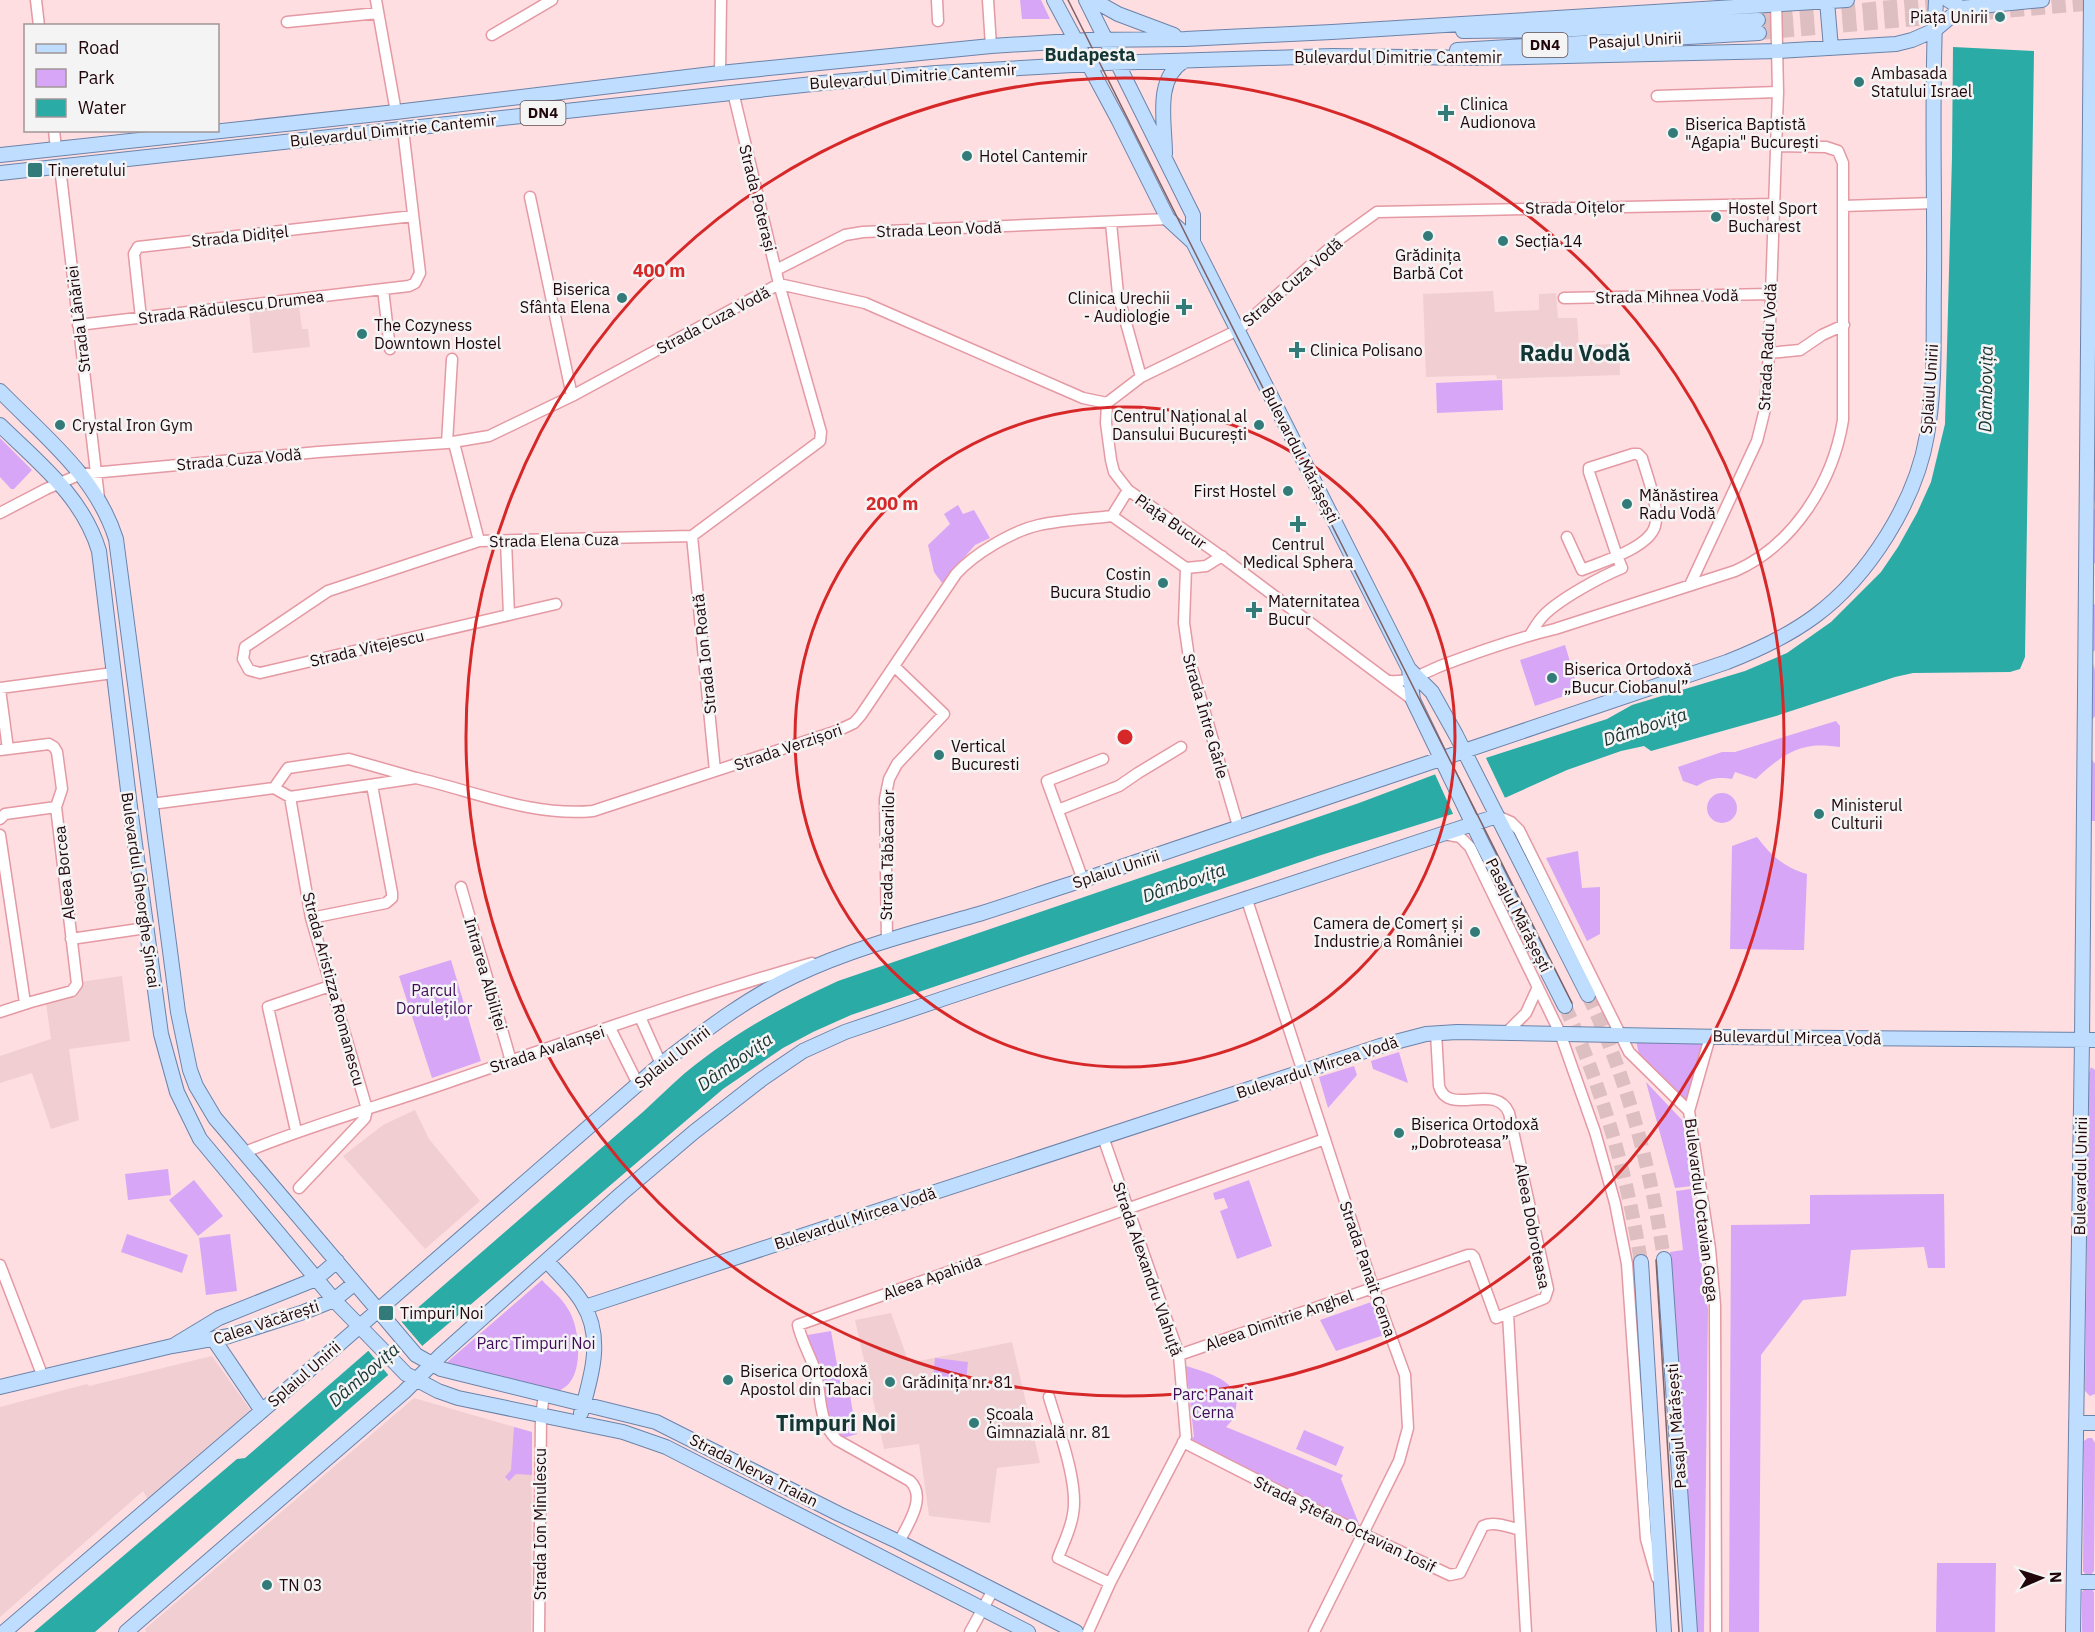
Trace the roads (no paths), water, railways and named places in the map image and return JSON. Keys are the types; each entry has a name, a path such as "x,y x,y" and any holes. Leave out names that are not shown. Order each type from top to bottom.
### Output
{"main road":[{"name":"Bulevardul Mărășești","path":"1054,0 1168,219 1193,242 1412,675 1432,692 1466,755"},
{"name":"Bulevardul Mărășești","path":"1086,0 1193,215 1193,242"},
{"path":"1093,0 1118,14 1185,39"},
{"name":"Bulevardul Dimitrie Cantemir","path":"219,131 720,73 991,46 1075,40 1185,39 1332,32 1656,6 1847,0"},
{"path":"1935,30 1936,0"},
{"path":"1948,0 1961,8"},
{"path":"1935,30 1961,8 2042,0"},
{"name":"Bulevardul Unirii","path":"2073,1632 2076,1423 2088,1040 2091,0"},
{"path":"1827,1 1831,48"},
{"name":"Pasajul Unirii","path":"1332,32 1759,27 1332,56"},
{"name":"Bulevardul Dimitrie Cantemir","path":"0,173 733,92 898,76 1088,64 1332,56 1480,58 1778,51 1896,44 1935,30"},
{"name":"Splaiul Unirii","path":"4,1632 661,1064 718,1021 771,987 854,951 981,913 1238,826 1443,763 1711,667 1757,650 1787,634 1833,601 1863,569 1887,534 1908,496 1927,438 1933,371 1935,30"},
{"path":"1165,156 1165,88 1172,70 1184,61"},
{"name":"Bulevardul Dimitrie Cantemir","path":"0,155 212,132"},
{"name":"Bulevardul Gheorghe Șincai","path":"0,391 81,474 99,499 112,526 118,550 178,1012 186,1055 196,1086 215,1118 243,1153 337,1261 388,1324"},
{"name":"Bulevardul Gheorghe Șincai","path":"0,425 59,483 80,508 96,540 103,576 113,673 146,928 165,1052 177,1092 200,1139 220,1165 334,1300 372,1339"},
{"name":"Bulevardul Mărășești","path":"1412,675 1413,700 1443,763"},
{"name":"Pasajul Mărășești","path":"1466,755 1588,995"},
{"name":"Pasajul Mărășești","path":"1443,763 1565,1006"},
{"path":"126,1632 323,1464 547,1261 694,1132 802,1051 845,1032 1246,897 1443,834 1470,818 1495,811"},
{"name":"Bulevardul Mircea Vodă","path":"585,1307 1392,1042 1436,1033 2088,1040"},
{"name":"Pasajul Mărășești","path":"1664,1259 1690,1632"},
{"name":"Calea Văcărești","path":"172,1346 219,1318 316,1279 337,1261"},
{"path":"547,1261 585,1307 592,1326 593,1365 578,1424"},
{"name":"Pasajul Mărășești","path":"1641,1262 1662,1595"},
{"name":"Calea Văcărești","path":"0,1387 172,1346 214,1340 304,1312 334,1300 355,1283"},
{"name":"Strada Nerva Traian","path":"388,1324 416,1355 431,1365 456,1374 656,1422 1076,1632"},
{"name":"Strada Nerva Traian","path":"372,1339 399,1369 438,1391 458,1398 622,1432 666,1447 1028,1632"},
{"path":"214,1340 262,1411"},
{"path":"2076,1423 2095,1423"},
{"path":"2074,1582 2095,1582"},
{"path":"1662,1595 1664,1632"}],"street":[{"path":"36,0 39,24"},
{"path":"376,0 396,112"},
{"path":"492,35 552,0"},
{"path":"720,73 721,0"},
{"path":"937,0 938,21"},
{"path":"988,0 991,46"},
{"name":"Strada Radu Vodă","path":"1690,585 1761,430 1765,409 1778,92 1776,2"},
{"path":"287,22 378,13"},
{"name":"Strada Poterași","path":"692,536 819,441 821,432 779,284 733,92"},
{"path":"1657,96 1778,92"},
{"name":"Strada Rădulescu Drumea","path":"78,324 411,285 419,278 403,129"},
{"path":"54,132 56,149"},
{"path":"1390,681 1402,682 1412,675 1530,635 1735,571 1760,557 1789,532 1819,490 1835,454 1843,420 1843,163 1838,151 1826,147 1776,146"},
{"name":"Strada Lânăriei","path":"60,167 96,472"},
{"path":"530,197 572,396"},
{"path":"1843,206 1935,203"},
{"name":"Strada Oițelor","path":"1377,212 1774,204"},
{"name":"Strada Cuza Vodă","path":"0,513 81,474 307,453 450,443 489,436 572,396 779,284 865,303 1083,398 1107,403 1141,377 1238,330 1341,238 1377,212"},
{"name":"Strada Didițel","path":"141,318 134,254 138,247 413,216"},
{"name":"Strada Leon Vodă","path":"776,270 845,235 854,233 1168,219"},
{"path":"1111,223 1118,294 1141,377"},
{"path":"383,289 390,349"},
{"name":"Strada Mihnea Vodă","path":"1564,298 1771,294"},
{"path":"1769,353 1800,350 1822,335 1844,325"},
{"path":"452,359 450,443 479,542"},
{"path":"1107,403 1106,423 1111,460 1117,477 1128,490"},
{"path":"1530,635 1543,616 1565,600 1622,568 1617,556 1588,472 1589,468 1638,454 1642,458 1655,507 1655,527 1646,539 1617,556 1582,570 1567,537"},
{"name":"Bulevardul Gheorghe Șincai","path":"96,472 99,499"},
{"name":"Piața Bucur","path":"1128,490 1222,556 1206,566 1186,568 1112,516 1128,490"},
{"name":"Strada Verzișori","path":"274,788 288,768 349,759 533,808 578,812 608,807 854,723 895,667 956,574 974,557 1022,531 1039,525 1112,516"},
{"name":"Strada Elena Cuza","path":"245,647 328,591 479,542 692,536"},
{"name":"Strada Ion Roată","path":"692,536 715,771"},
{"path":"506,541 509,615"},
{"path":"1222,556 1413,700"},
{"name":"Strada Între Gârle","path":"1186,568 1184,623 1189,658 1238,826"},
{"name":"Strada Vitejescu","path":"245,647 243,657 246,665 251,671 260,673 556,604"},
{"name":"Strada Tăbăcarilor","path":"887,940 885,799 889,779 897,764 944,714 895,667"},
{"path":"0,689 113,673"},
{"name":"Aleea Borcea","path":"0,689 4,750 49,744 57,752 62,789 56,807 77,984 75,989 0,1012"},
{"path":"1058,810 1119,786 1181,747"},
{"path":"1083,880 1047,781 1103,759"},
{"name":"Strada Verzișori","path":"290,797 416,778"},
{"path":"311,918 386,903 392,898 372,785"},
{"path":"151,804 274,788 290,797"},
{"name":"Strada Aristizza Romanescu","path":"290,797 311,918 367,1109"},
{"name":"Aleea Borcea","path":"0,819 5,814 56,807"},
{"name":"Bulevardul Octavian Goga","path":"1495,811 1519,830 1629,1052 1689,1111 1710,1249 1715,1305 1716,1632"},
{"path":"1470,818 1470,847"},
{"path":"1443,834 1460,837 1470,847 1560,1033 1595,1132 1615,1203 1627,1264 1646,1539 1662,1595"},
{"path":"0,835 25,1003"},
{"name":"Intrarea Albiliței","path":"461,887 510,1061"},
{"name":"Strada Panait Cerna","path":"1246,897 1373,1287 1405,1376 1408,1428 1400,1461 1314,1632"},
{"name":"Aleea Borcea","path":"71,939 146,928"},
{"name":"Strada Avalanșei","path":"243,1153 296,1131 610,1028 721,989 854,951"},
{"path":"296,1131 268,1007 330,986"},
{"path":"1507,1032 1526,1013 1537,989"},
{"path":"640,1017 661,1064"},
{"path":"610,1028 638,1084"},
{"name":"Aleea Dobroteasa","path":"1436,1033 1439,1086 1442,1094 1450,1100 1496,1100 1503,1103 1509,1113 1548,1288 1545,1298 1508,1314"},
{"path":"1689,1111 1710,1037"},
{"path":"299,1188 365,1118 367,1109"},
{"name":"Strada Alexandru Vlahuță","path":"1088,1632 1110,1583 1186,1437 1179,1355 1103,1137"},
{"name":"Aleea Apahida","path":"899,1542 917,1500 916,1489 910,1481 830,1434 824,1419 816,1373 798,1325 1325,1139"},
{"name":"Aleea Dimitrie Anghel","path":"1179,1355 1472,1255 1496,1318 1508,1314"},
{"path":"0,1265 43,1377"},
{"path":"1508,1314 1526,1632"},
{"name":"Strada Ion Minulescu","path":"539,1632 541,1416 544,1395"},
{"path":"1049,1397 1072,1481 1074,1501 1070,1525 1058,1558 1110,1583"},
{"name":"Strada Ștefan Octavian Iosif","path":"1183,1442 1363,1534 1453,1576 1460,1573 1484,1526 1497,1524 1520,1530"},
{"path":"970,1632 993,1590"}],"water":[{"name":"Dâmbovița","path":"1953,47 2034,51 2025,657 2020,669 2010,672 1913,673 1776,716 1651,751 1644,746 1621,751 1567,770 1507,797 1318,856 851,1015 813,1032 783,1048 723,1089 387,1376 95,1632 34,1632 237,1459 245,1458 685,1073 739,1034 778,1011 838,981 1359,803 1436,774 1607,719 1632,705 1745,671 1787,653 1831,622 1881,572 1898,547 1931,482 1945,424"}],"tunnel":[{"path":"1758,20 1964,0"},
{"path":"1759,33 2095,3"},
{"path":"1588,995 1614,1058 1636,1124 1645,1157 1664,1259"},
{"path":"1565,1006 1591,1068 1612,1131 1641,1262"}],"tram line":[{"path":"1068,0 1572,1003"},
{"path":"1656,1260 1679,1632"}],"place":[{"name":"Piața Unirii","path":"2000,17"},
{"name":"Ambasada Statului Israel","path":"1859,82"},
{"name":"Clinica Audionova","path":"1446,113"},
{"name":"Biserica Baptistă \"Agapia\" București","path":"1673,133"},
{"name":"Hotel Cantemir","path":"967,156"},
{"name":"Tineretului","path":"35,170"},
{"name":"Hostel Sport Bucharest","path":"1716,217"},
{"name":"Grădinița Barbă Cot","path":"1428,236"},
{"name":"Secția 14","path":"1503,241"},
{"name":"Biserica Sfânta Elena","path":"622,298"},
{"name":"Clinica Urechii - Audiologie","path":"1184,307"},
{"name":"The Cozyness Downtown Hostel","path":"362,334"},
{"name":"Clinica Polisano","path":"1297,350"},
{"name":"Crystal Iron Gym","path":"60,425"},
{"name":"Centrul Național al Dansului București","path":"1259,425"},
{"name":"First Hostel","path":"1288,491"},
{"name":"Mănăstirea Radu Vodă","path":"1627,504"},
{"name":"Centrul Medical Sphera","path":"1298,524"},
{"name":"Costin Bucura Studio","path":"1163,583"},
{"name":"Maternitatea Bucur","path":"1254,610"},
{"name":"Biserica Ortodoxă „Bucur Ciobanul”","path":"1552,678"},
{"name":"Vertical Bucuresti","path":"939,755"},
{"name":"Ministerul Culturii","path":"1819,814"},
{"name":"Camera de Comerț și Industrie a României","path":"1475,932"},
{"name":"Biserica Ortodoxă „Dobroteasa”","path":"1399,1133"},
{"name":"Timpuri Noi","path":"386,1313"},
{"name":"Biserica Ortodoxă Apostol din Tabaci","path":"728,1380"},
{"name":"Grădinița nr. 81","path":"890,1382"},
{"name":"Școala Gimnazială nr. 81","path":"974,1423"},
{"name":"TN 03","path":"267,1585"}],"district":[{"name":"Budapesta","path":"1090,55"},
{"name":"Radu Vodă","path":"1575,353"},
{"name":"Timpuri Noi","path":"836,1423"}],"park label":[{"name":"Parcul Doruleților","path":"434,999"},
{"name":"Parc Timpuri Noi","path":"536,1343"},
{"name":"Parc Panait Cerna","path":"1213,1403"}]}
